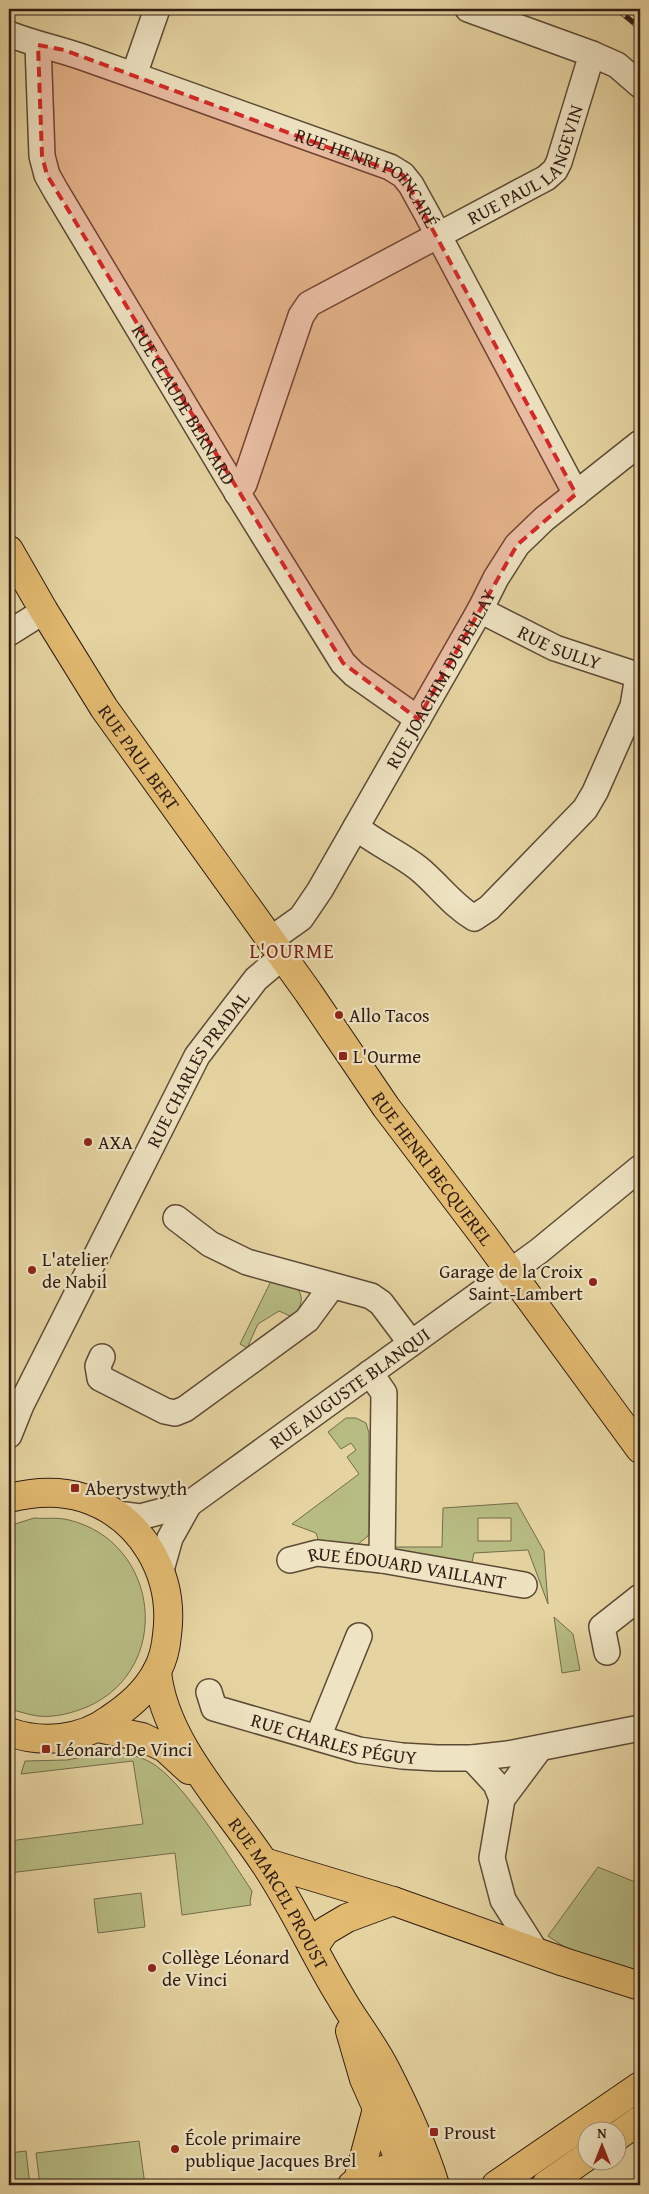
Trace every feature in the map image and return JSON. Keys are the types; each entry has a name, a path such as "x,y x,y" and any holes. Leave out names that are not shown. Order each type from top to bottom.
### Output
{"main road":[{"name":"RUE PAUL BERT","path":"9,550 104,708 276,948"},
{"name":"RUE HENRI BECQUEREL","path":"276,948 386,1106 640,1449"},
{"path":"9,1496 46,1492 84,1498 117,1514 143,1539 161,1570 166,1585 170,1616 166,1647 157,1671 134,1702 98,1728 79,1734 50,1739 20,1736 9,1732"},
{"name":"RUE MARCEL PROUST","path":"157,1671 159,1687 162,1691 163,1705 167,1716 214,1794 264,1862 314,1947 339,1996 386,2069 407,2114 433,2185"},
{"name":"RUE MARCEL PROUST","path":"98,1728 142,1737 164,1748 214,1794"},
{"path":"264,1862 393,1902 640,1986"},
{"path":"314,1947 325,1931 347,1918 393,1902"},
{"name":"RUE MARCEL PROUST","path":"339,1996 364,2079 407,2176"},
{"path":"496,2185 640,2086"},
{"path":"355,2183 377,2109"},
{"path":"546,2185 576,2164"},
{"path":"355,2183 393,2167 407,2176 417,2168 433,2185"},
{"path":"560,2185 576,2172"}],"street":[{"path":"134,75 157,9"},
{"path":"468,9 592,54 616,66 640,85"},
{"name":"RUE HENRI POINCARÉ","path":"9,34 38,45 64,50 390,167 403,176 411,185 576,494"},
{"name":"RUE CLAUDE BERNARD","path":"38,45 42,156 47,175 237,493 344,663 354,674 418,719"},
{"name":"RUE PAUL LANGEVIN","path":"237,493 244,484 301,316 309,304 546,178 554,170 592,54"},
{"name":"RUE JOACHIM DU BELLAY","path":"276,948 301,918 320,890 480,610 496,578 517,545 544,519 640,444"},
{"name":"RUE SULLY","path":"480,610 555,648 639,676"},
{"path":"9,633 44,611"},
{"path":"356,827 369,838 418,868 459,909 474,918 489,908 585,809 595,792 633,706 639,676"},
{"name":"RUE CHARLES PRADAL","path":"9,1435 21,1405 198,1056 256,979 276,948"},
{"name":"RUE AUGUSTE BLANQUI","path":"117,1514 140,1517 189,1504 539,1250 640,1168"},
{"path":"176,1218 210,1244 247,1262 371,1296 381,1303 411,1343"},
{"path":"102,1357 98,1366 100,1378 164,1411 175,1413 185,1409 306,1320 332,1286"},
{"path":"370,1373 384,1393 382,1560"},
{"name":"RUE AUGUSTE BLANQUI","path":"161,1570 170,1538 189,1504"},
{"name":"RUE ÉDOUARD VAILLANT","path":"290,1560 317,1553 382,1560 524,1585"},
{"path":"607,1652 602,1626 640,1598"},
{"path":"318,1737 359,1636"},
{"name":"RUE CHARLES PÉGUY","path":"209,1692 214,1708 359,1750 402,1756 472,1758 540,1748 640,1728"},
{"path":"536,1952 503,1900 492,1858 502,1799 540,1748"},
{"path":"472,1758 496,1784 502,1799"}],"highlighted area":[{"path":"38,45 64,50 403,175 576,494 517,545 418,719 343,663 47,175 42,156"}],"green space":[{"path":"272,1279 298,1289 301,1296 300,1305 295,1315 290,1316 279,1311 258,1324 247,1348 240,1344"},
{"path":"346,1418 356,1418 366,1423 369,1433 369,1532 368,1536 357,1545 319,1542 316,1533 292,1524 359,1474 347,1457 356,1450 351,1443 341,1449 328,1432"},
{"path":"517,1503 544,1551 548,1604 528,1550 474,1553 471,1567 396,1554 391,1547 442,1547 443,1508","holes":["478,1518 511,1518 511,1541 478,1541"]},
{"path":"34,1518 69,1520 99,1533 122,1553 138,1579 145,1608 144,1637 134,1665 115,1689 87,1707 57,1716 35,1715 9,1709 9,1526"},
{"path":"554,1617 573,1634 580,1670 562,1673"},
{"path":"109,1752 130,1755 150,1762 163,1771 177,1785 205,1820 252,1891 251,1905 182,1915 175,1853 9,1873 9,1841 143,1824 133,1761 21,1774 25,1761 67,1760"},
{"path":"598,1867 640,1884 640,1980 572,1952 548,1936"},
{"path":"141,1893 145,1927 98,1933 94,1899"},
{"path":"139,2141 145,2185 40,2185 36,2153"},
{"path":"26,2151 30,2185 9,2185 9,2153"}],"railway":[{"path":"617,9 640,28"},
{"path":"632,9 640,16"}],"place":[{"name":"Allo Tacos","path":"339,1015"},
{"name":"L'Ourme","path":"343,1056"},
{"name":"AXA","path":"88,1142"},
{"name":"L'atelier de Nabil","path":"32,1270"},
{"name":"Garage de la Croix Saint-Lambert","path":"593,1282"},
{"name":"Aberystwyth","path":"75,1488"},
{"name":"Léonard De Vinci","path":"46,1749"},
{"name":"Collège Léonard de Vinci","path":"152,1968"},
{"name":"Proust","path":"434,2132"},
{"name":"École primaire publique Jacques Brel","path":"175,2149"}],"district":[{"name":"L'OURME","path":"292,950"}]}
